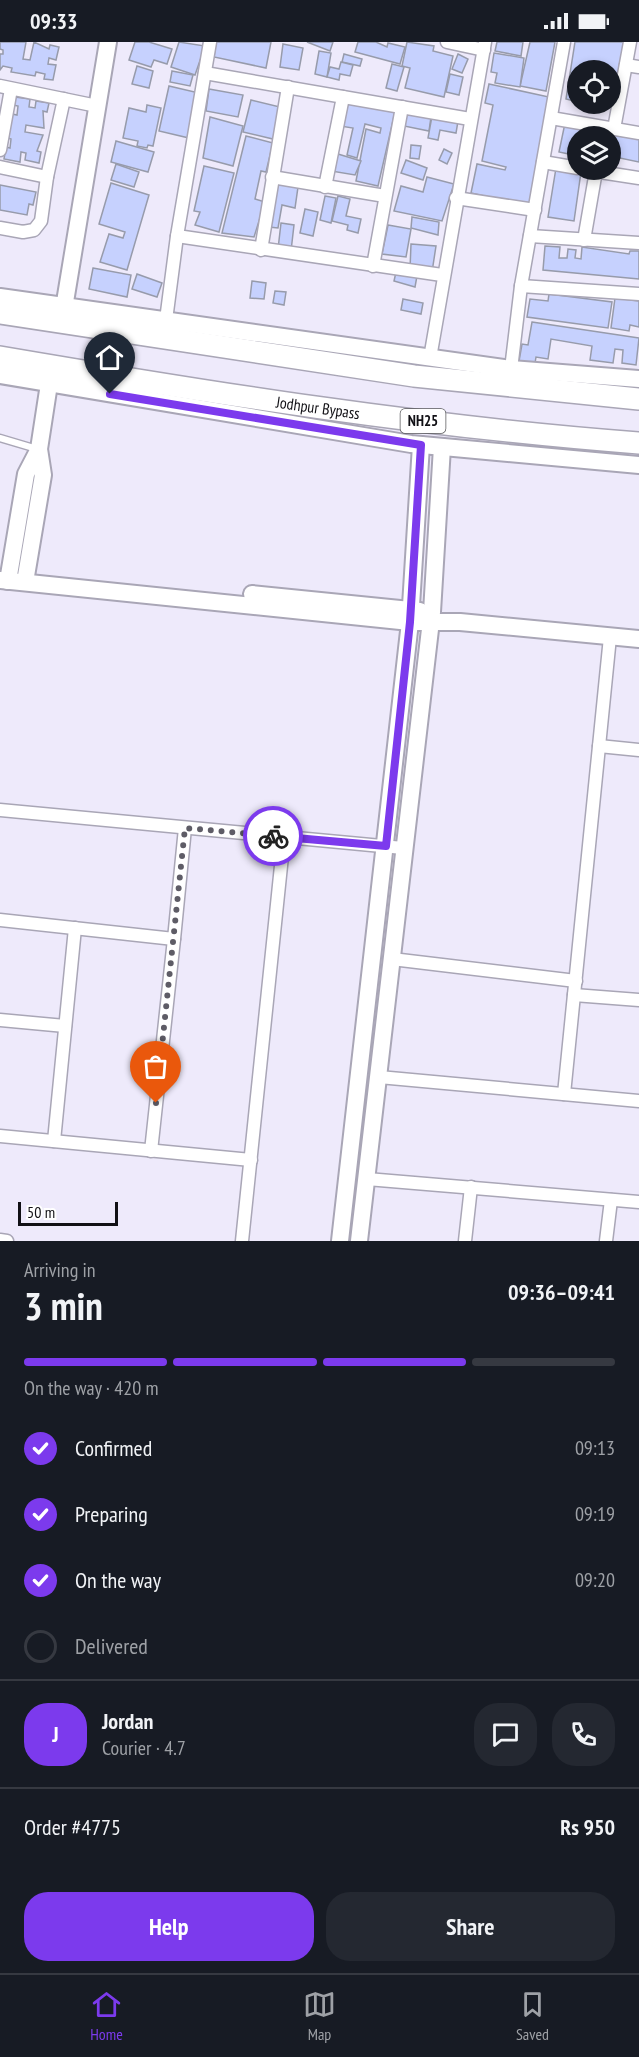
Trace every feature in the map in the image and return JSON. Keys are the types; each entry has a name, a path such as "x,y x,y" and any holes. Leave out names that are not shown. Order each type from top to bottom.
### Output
{"highway":[{"path":"0,312 414,376 639,399"},
{"name":"Jodhpur Bypass","path":"0,357 207,390 527,435 639,444"}],"street":[{"path":"64,304 108,42"},
{"path":"166,320 177,236 210,42"},
{"path":"430,358 442,275 484,46 447,42"},
{"path":"511,369 521,286 564,42"},
{"path":"615,126 630,42"},
{"path":"626,65 639,67"},
{"path":"205,73 470,119"},
{"path":"0,150 6,87 98,105"},
{"path":"261,250 288,87"},
{"path":"325,187 343,97"},
{"path":"0,228 23,232 34,230 41,221 47,177 64,99"},
{"path":"374,266 402,107"},
{"path":"551,118 597,126"},
{"path":"621,130 639,133"},
{"path":"543,162 567,166"},
{"path":"0,168 47,177"},
{"path":"621,175 639,178"},
{"path":"272,177 385,196"},
{"path":"584,240 591,180"},
{"path":"456,198 535,210"},
{"path":"177,236 442,275"},
{"path":"530,236 639,243"},
{"path":"521,286 639,294"},
{"path":"0,288 64,304"},
{"path":"0,297 64,304 511,369 639,379"},
{"path":"0,375 421,445 639,465"},
{"path":"49,384 39,449 43,475 12,576 411,616 639,630"},
{"path":"340,1241 411,616 421,445"},
{"path":"359,1241 431,617 442,447"},
{"path":"431,617 460,622 639,639"},
{"path":"564,1094 610,636"},
{"path":"599,746 639,750"},
{"path":"0,810 403,848"},
{"path":"151,1150 185,828"},
{"path":"242,1241 284,837"},
{"path":"0,920 174,939"},
{"path":"54,1141 75,928"},
{"path":"392,959 576,981"},
{"path":"574,995 639,1000"},
{"path":"0,1020 66,1026"},
{"path":"379,1077 639,1101"},
{"path":"0,1136 250,1160"},
{"path":"367,1179 639,1202"},
{"path":"465,1241 471,1186"},
{"path":"606,1241 610,1200"},
{"path":"0,1240 7,1241"}],"lane":[{"path":"0,438 39,449"}],"building":[{"path":"0,42 26,42 23,59 30,60 34,42 49,49 50,45 59,47 56,60 49,58 48,64 56,65 53,80 44,79 45,74 36,72 35,76 11,72 12,68 3,66 0,70 0,54 3,54 3,50 0,49"},
{"path":"135,42 149,42 172,49 167,64 154,60 151,67 129,60"},
{"path":"179,42 205,46 195,75 171,67"},
{"path":"216,42 271,42 266,68 214,57"},
{"path":"307,42 333,42 330,51"},
{"path":"358,42 376,42 387,47 388,43 405,47 400,64 355,52"},
{"path":"407,42 434,46 433,51 453,56 444,97 405,88 410,68 402,66"},
{"path":"497,42 523,42 521,56 495,51"},
{"path":"530,42 555,42 546,91 520,86"},
{"path":"575,42 624,42 621,60 572,60"},
{"path":"283,44 303,48 299,70 280,67"},
{"path":"319,51 331,53 327,77 315,74"},
{"path":"494,53 524,58 520,87 495,83 497,73 491,72"},
{"path":"344,54 362,59 360,66 342,62"},
{"path":"458,54 468,59 462,73 452,69"},
{"path":"341,62 353,65 350,76 340,74 339,80 327,77 330,67 339,69"},
{"path":"392,64 404,67 397,91 386,88"},
{"path":"137,66 153,71 149,88 132,84"},
{"path":"172,71 193,75 190,86 170,82"},
{"path":"450,74 463,77 459,95 446,92"},
{"path":"489,84 549,97 529,206 471,193 477,164 505,170 506,167 482,161 493,105 485,103"},
{"path":"169,86 199,93 189,138 159,131"},
{"path":"209,89 243,95 238,117 206,111"},
{"path":"15,97 30,99 29,107 35,108 36,101 49,103 47,112 43,111 44,128 26,125 25,132 43,135 37,151 41,152 39,163 25,160 26,153 21,152 20,162 4,159 6,147 10,148 11,139 8,138 12,114 17,115 18,106 13,105"},
{"path":"251,100 280,107 273,139 243,132"},
{"path":"346,100 395,112 378,186 356,181 366,129 380,133 381,128 365,124 357,158 347,155 353,128 340,126"},
{"path":"147,105 161,108 153,146 148,145 147,148 137,146 138,141 123,138 129,108 146,112"},
{"path":"407,113 431,117 429,131 404,126"},
{"path":"432,116 458,121 456,133 440,130 438,140 428,138"},
{"path":"210,117 243,126 233,166 203,158"},
{"path":"565,123 581,126 567,126 567,154 559,152"},
{"path":"621,134 639,137 639,162 621,158"},
{"path":"246,136 273,143 266,172 261,171 255,199 265,202 254,237 222,233"},
{"path":"116,141 154,152 148,172 111,162"},
{"path":"411,145 421,146 419,159 410,158"},
{"path":"444,149 452,153 447,164 439,160"},
{"path":"338,154 361,161 355,175 331,171"},
{"path":"406,160 427,168 423,180 401,173"},
{"path":"116,164 139,172 134,187 111,180"},
{"path":"204,166 234,173 219,232 195,225 200,212 194,211"},
{"path":"556,168 567,170 567,180 580,180 574,221 548,217"},
{"path":"427,177 454,184 442,221 394,211 401,186 423,192"},
{"path":"111,183 149,195 127,270 100,262 109,234 123,238 125,232 99,224"},
{"path":"277,183 298,187 295,208 282,205 278,228 269,227"},
{"path":"0,185 36,192 33,205 29,204 27,215 0,210"},
{"path":"325,196 336,198 331,223 320,220"},
{"path":"338,196 350,199 346,216 361,219 358,233 347,230 348,225 332,221"},
{"path":"305,209 318,212 313,236 300,233"},
{"path":"412,217 439,222 438,235 411,228"},
{"path":"281,223 294,225 291,251 278,249"},
{"path":"388,225 411,229 406,257 382,254"},
{"path":"411,244 436,246 432,272 410,269"},
{"path":"545,246 560,247 559,258 567,258 568,249 576,250 575,258 581,259 582,247 629,254 630,251 639,251 639,279 543,270"},
{"path":"93,268 131,275 127,297 89,289"},
{"path":"396,272 417,276 415,287 394,281"},
{"path":"137,274 162,283 157,297 132,289"},
{"path":"252,281 266,283 264,299 250,298"},
{"path":"275,291 286,292 284,305 273,303"},
{"path":"549,294 612,302 608,328 527,317 530,299 548,301"},
{"path":"615,298 639,301 639,327 630,325 629,331 611,328"},
{"path":"403,299 423,303 421,314 401,310"},
{"path":"532,322 639,338 636,365 622,363 623,350 615,349 613,363 590,360 592,346 551,339 548,359 536,357 535,363 519,361 522,344 528,345"}],"way so far":[{"path":"156,1103 185,828 273,836"}],"route":[{"path":"110,394 421,445 410,622 386,846 273,836"}]}
